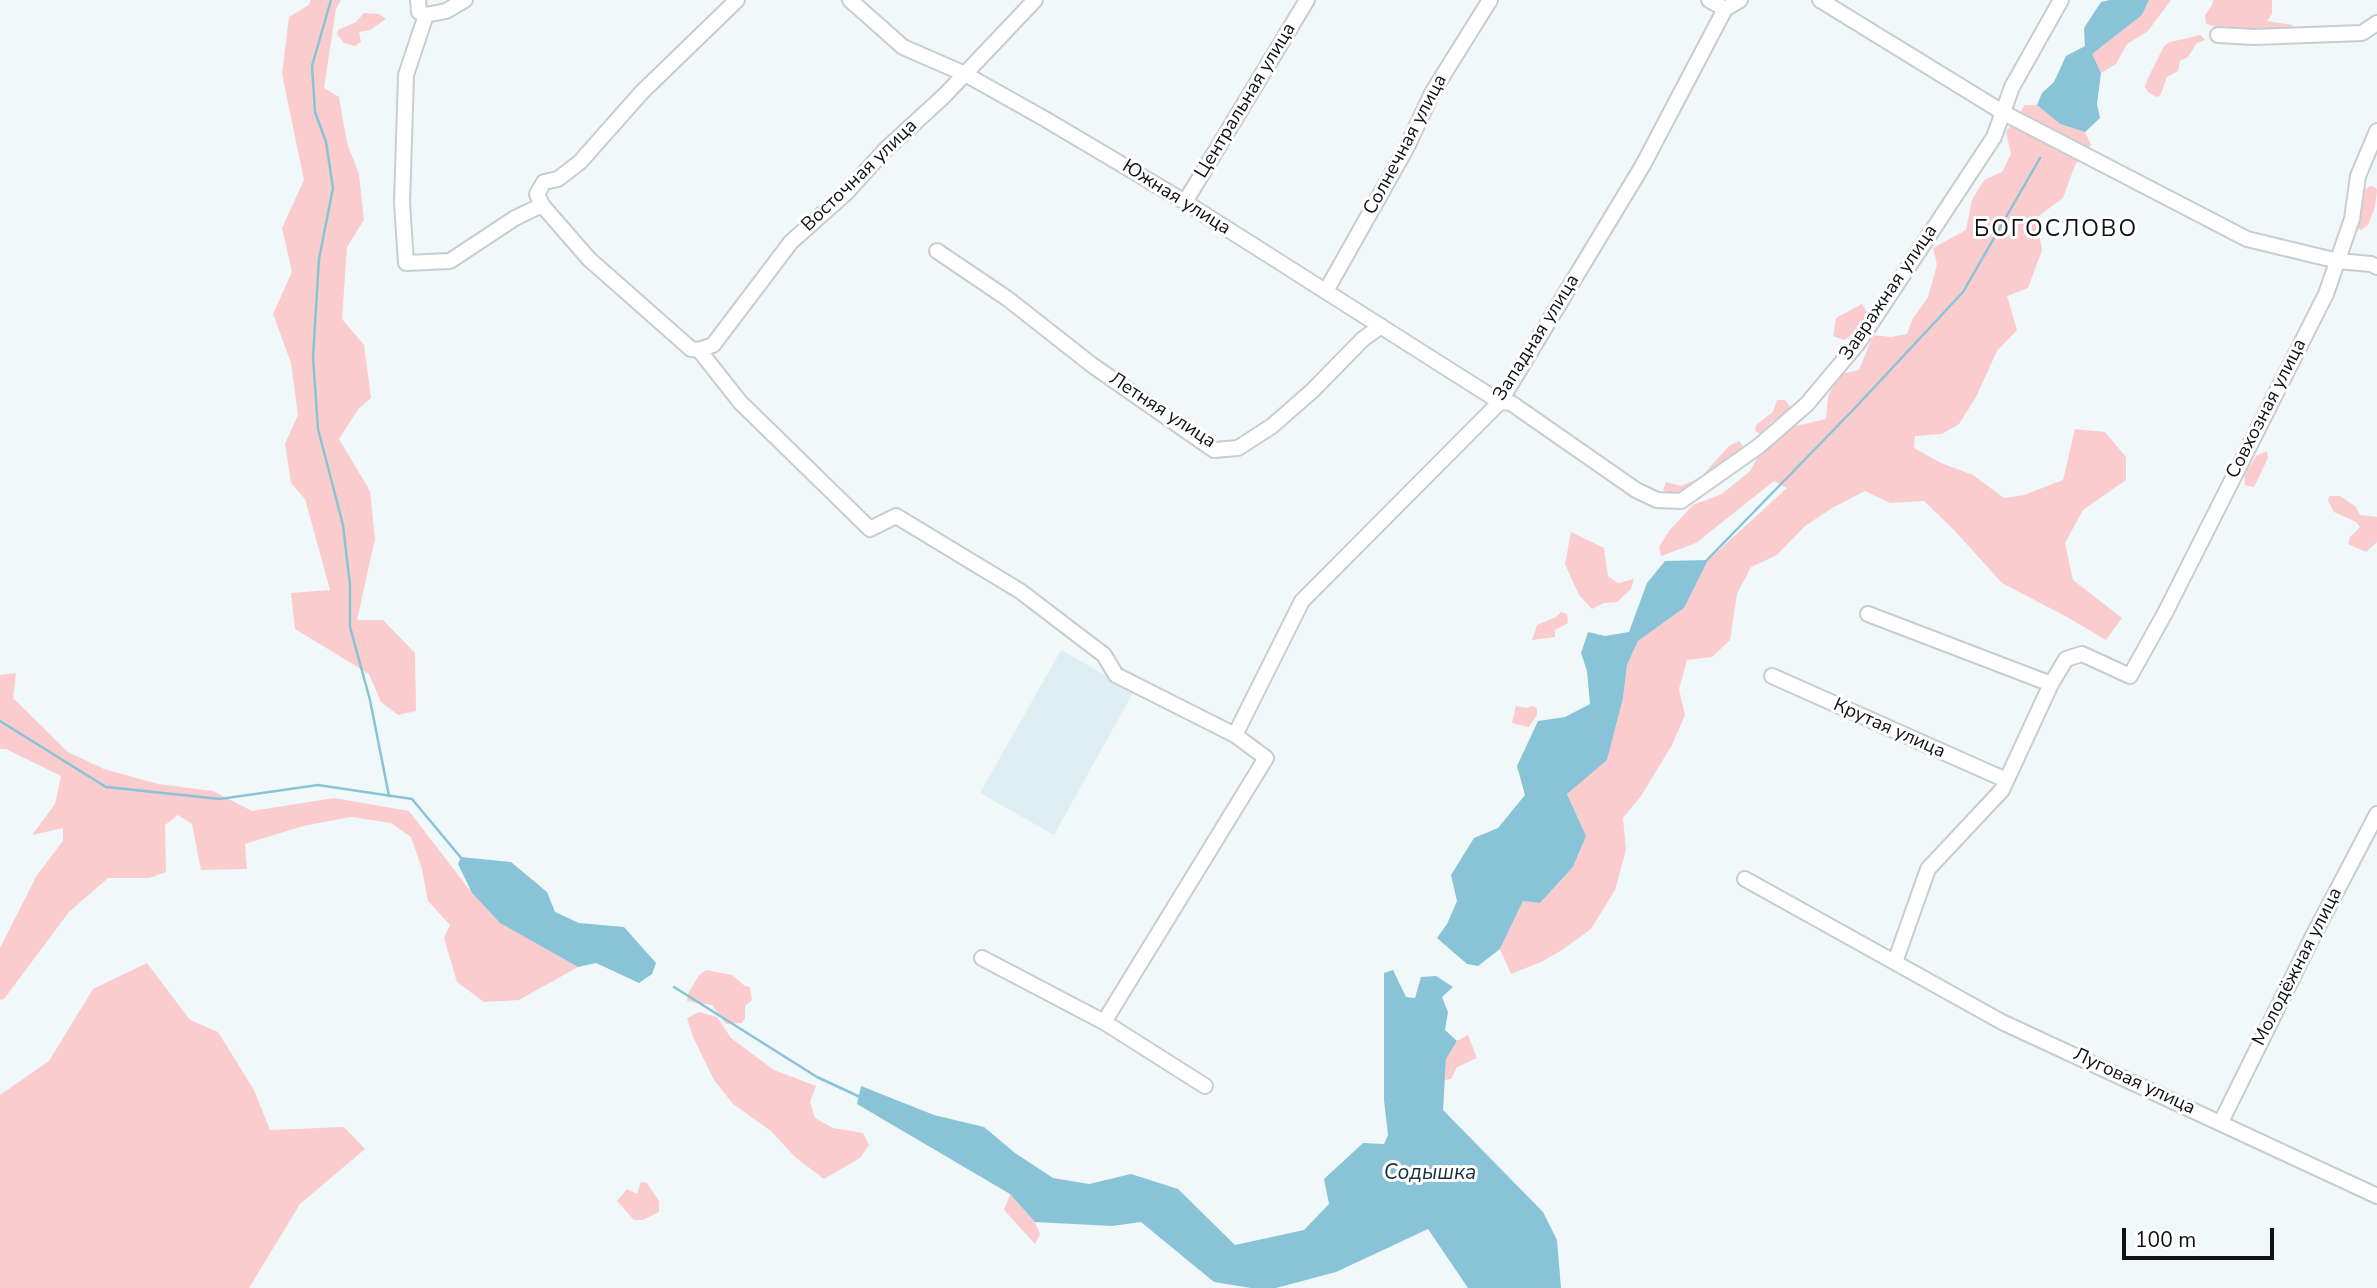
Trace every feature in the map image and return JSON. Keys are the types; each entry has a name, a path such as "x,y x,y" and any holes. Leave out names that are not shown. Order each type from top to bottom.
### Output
{"street":[{"path":"418,0 419,12 426,15 446,11 465,0"},
{"path":"737,0 642,92 580,162 558,178 544,182 537,194 542,205 589,259 695,350 740,402 870,529 896,516 978,563 1020,591 1104,655 1116,675 1235,735 1266,758 1104,1022"},
{"name":"Южная улица","path":"850,0 903,47 965,74 1045,118 1185,202 1500,402"},
{"name":"Восточная улица","path":"695,350 713,345 791,242 847,192 885,150 965,74 1035,0"},
{"name":"Центральная улица","path":"1185,202 1307,0"},
{"name":"Солнечная улица","path":"1326,291 1407,147 1432,93 1490,0"},
{"path":"1709,0 1725,9 1740,0"},
{"path":"1820,0 2004,113 2247,239 2338,261 2377,267"},
{"name":"Завражная улица","path":"1500,402 1511,403 1636,491 1657,500 1681,502 1759,446 1807,404 1858,344 1994,137 2012,87 2061,0"},
{"name":"Западная улица","path":"1235,735 1302,601 1500,402 1643,164 1725,9"},
{"path":"426,15 406,75 402,203 406,263 450,261 515,218 542,205"},
{"path":"2218,35 2254,37 2362,33 2377,23"},
{"name":"Совхозная улица","path":"2051,684 2066,659 2082,654 2130,676 2165,614 2326,294 2352,219 2358,176 2377,131"},
{"name":"Летняя улица","path":"937,251 1008,299 1092,365 1214,450 1238,448 1272,426 1312,391 1363,339 1381,326"},
{"path":"1868,614 2051,684 2002,790 1928,869 1895,962"},
{"name":"Крутая улица","path":"1772,676 2006,780"},
{"name":"Молодёжная улица","path":"2221,1122 2377,814"},
{"name":"Луговая улица","path":"1745,879 2002,1022 2377,1196"},
{"path":"982,958 1104,1022 1205,1086"}],"shaded area":[{"path":"311,0 341,0 336,9 324,88 339,97 347,143 359,174 364,220 347,247 342,319 364,345 371,398 359,408 339,439 370,491 375,539 357,620 383,620 415,653 416,711 398,715 381,702 369,674 295,629 291,593 330,590 305,499 291,483 285,444 298,415 291,363 273,314 292,272 282,228 304,180 282,74 289,17 309,5"},
{"path":"2149,0 2171,0 2148,31 2127,44 2116,64 2101,73 2091,54 2142,15"},
{"path":"2213,0 2272,0 2272,14 2267,21 2293,25 2292,32 2239,30 2206,24 2205,15"},
{"path":"364,13 379,14 386,19 370,30 359,32 361,42 355,46 344,43 337,34 338,30 356,22"},
{"path":"2201,35 2205,40 2197,43 2188,57 2180,61 2178,71 2167,77 2160,96 2156,97 2148,92 2145,87 2147,80 2164,46 2170,42"},
{"path":"2025,105 2037,105 2060,124 2085,132 2091,145 2075,165 2063,198 2036,218 2042,250 2028,288 2007,296 2017,330 1997,351 1976,397 1959,424 1942,434 1915,436 1914,448 1941,463 1973,475 2004,498 2024,495 2063,480 2075,429 2105,432 2126,457 2126,480 2083,510 2065,543 2073,580 2122,618 2106,640 2002,583 1924,501 1890,503 1865,491 1834,507 1805,526 1777,555 1751,567 1737,594 1730,640 1712,657 1687,660 1679,689 1685,715 1672,745 1641,796 1623,818 1626,850 1615,890 1591,929 1541,962 1511,974 1500,949 1523,901 1540,903 1573,867 1586,836 1567,794 1607,759 1623,698 1627,665 1638,641 1684,608 1708,560 1787,488 1774,481 1696,543 1661,556 1659,547 1669,531 1693,505 1722,494 1750,471 1761,451 1787,428 1826,419 1828,396 1840,374 1859,370 1873,335 1891,337 1907,334 1912,320 1928,297 1937,265 1933,248 1966,230 1972,200 1984,180 2002,172 2011,154 2006,132"},
{"path":"2370,186 2377,190 2375,207 2368,225 2361,230 2356,226 2365,190"},
{"path":"1862,304 1867,312 1855,333 1844,340 1833,336 1836,318"},
{"path":"1777,400 1785,400 1792,409 1771,422 1764,435 1755,431 1756,425 1773,412"},
{"path":"1739,441 1743,446 1709,478 1681,494 1671,494 1663,490 1666,482 1681,486 1701,477 1729,446"},
{"path":"2267,451 2268,458 2254,487 2245,485 2244,475 2256,456"},
{"path":"2329,496 2340,496 2355,506 2360,515 2377,517 2377,542 2366,552 2348,544 2350,537 2360,527 2356,522 2334,512 2328,501"},
{"path":"1571,532 1604,548 1608,576 1612,579 1618,583 1634,579 1631,589 1617,602 1604,603 1592,609 1579,595 1565,564"},
{"path":"1561,612 1567,614 1568,623 1555,630 1555,637 1532,640 1537,625"},
{"path":"1061,650 1134,691 1054,835 980,793"},
{"path":"16,673 13,698 68,752 104,769 158,784 213,791 252,811 334,798 409,811 472,893 500,923 578,967 519,1000 484,1002 457,982 444,938 450,925 428,901 422,869 411,837 391,823 351,817 303,826 245,844 247,869 201,870 192,824 178,815 165,825 166,872 149,878 108,878 69,912 4,999 0,1000 0,948 37,875 63,841 63,828 32,835 55,804 61,776 6,749 0,749 0,675"},
{"path":"1516,706 1534,706 1537,709 1537,715 1529,727 1512,723"},
{"path":"147,963 190,1020 218,1032 254,1090 270,1130 344,1127 365,1149 300,1204 249,1288 0,1288 0,1095 49,1061 93,989"},
{"path":"706,970 732,975 750,987 752,1000 745,1006 742,1023 726,1024 712,1005 687,1001 699,975"},
{"path":"699,1012 717,1017 731,1038 774,1070 816,1086 810,1102 815,1118 833,1128 863,1133 869,1145 860,1158 824,1179 795,1157 771,1131 733,1104 714,1080 693,1037 687,1018"},
{"path":"1468,1035 1477,1058 1457,1067 1451,1079 1445,1080 1446,1059 1457,1041"},
{"path":"641,1182 647,1183 659,1201 659,1212 643,1220 634,1220 617,1201 627,1189 637,1194"},
{"path":"1010,1194 1035,1222 1040,1234 1035,1244 1004,1210"}],"water":[{"path":"2149,0 2142,15 2092,54 2101,73 2097,104 2100,118 2085,132 2060,124 2037,105 2042,93 2054,82 2066,56 2085,46 2084,28 2101,2"},
{"path":"1708,560 1684,608 1638,641 1627,665 1623,698 1607,760 1567,794 1586,836 1573,867 1540,903 1523,901 1500,949 1478,966 1467,964 1437,938 1447,924 1457,901 1451,875 1474,838 1498,828 1525,795 1517,766 1538,721 1565,717 1590,704 1587,671 1581,653 1588,632 1605,636 1629,632 1647,583 1665,561"},
{"path":"461,857 511,862 547,892 555,912 579,923 624,927 656,963 652,974 639,983 596,963 578,967 500,923 472,893 458,864"},
{"name":"Содышка","path":"1393,970 1406,997 1415,998 1421,977 1436,976 1453,987 1442,997 1448,1012 1445,1030 1457,1041 1446,1059 1443,1110 1543,1212 1557,1240 1561,1288 1468,1288 1428,1229 1336,1272 1276,1288 1251,1288 1214,1282 1141,1222 1112,1226 1035,1222 1010,1194 857,1104 861,1086 934,1115 984,1127 1015,1153 1053,1178 1089,1184 1131,1174 1178,1189 1235,1245 1304,1230 1329,1204 1324,1179 1363,1143 1384,1144 1388,1135 1384,1100 1384,973"}],"waterway":[{"path":"331,0 312,66 315,112 326,142 333,188 319,259 313,357 318,429 343,525 350,585 350,627 370,700 389,796"},
{"path":"1707,560 1963,292 2040,158"},
{"path":"0,721 106,787 220,799 318,785 412,799 462,859"},
{"path":"674,987 817,1077 860,1097"}],"district":[{"name":"БОГОСЛОВО","path":"2056,230"}]}
